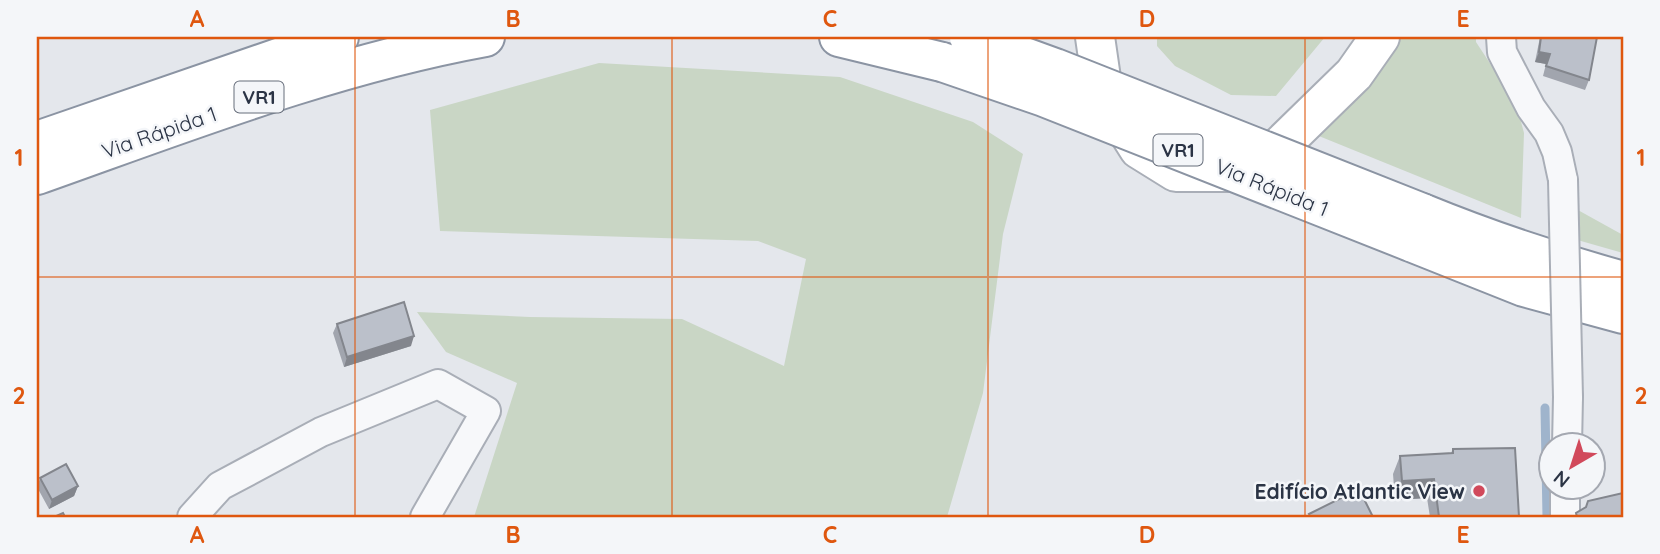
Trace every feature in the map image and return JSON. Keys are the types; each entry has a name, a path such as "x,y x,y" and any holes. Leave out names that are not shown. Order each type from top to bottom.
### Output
{"main road":[{"name":"Via Rápida 1","path":"37,141 339,37"},
{"name":"Via Rápida 1","path":"37,175 337,72 431,47 485,37"},
{"name":"Via Rápida 1","path":"839,37 956,49 1044,97 1417,228 1500,244 1623,281"},
{"path":"1095,37 1103,92 1139,149 1176,172 1227,172 1272,154 1354,74 1380,37"},
{"name":"Via Rápida 1","path":"1417,228 1524,287 1623,314"}],"street":[{"path":"1501,37 1502,52 1558,152 1563,180 1567,432"},
{"path":"192,517 220,486 321,432 439,384 486,411 425,517"}],"green space":[{"path":"1157,37 1325,37 1276,96 1231,95 1175,66 1157,46"},
{"path":"1396,37 1476,37 1476,42 1516,103 1524,133 1521,218 1309,132"},
{"path":"599,63 840,77 973,122 1023,154 1003,234 983,393 947,517 474,517 517,383 446,352 417,312 682,319 784,366 806,259 758,241 440,231 430,110"},
{"path":"1567,204 1623,235 1623,253 1567,237"}],"building":[{"path":"1541,37 1597,37 1589,80 1546,66 1550,54 1539,52"},
{"path":"404,302 414,336 347,357 337,324"},
{"path":"1515,448 1519,517 1439,517 1434,479 1402,481 1400,456 1453,453 1453,449"},
{"path":"66,464 78,486 52,500 40,478"},
{"path":"1359,489 1373,517 1311,517 1309,514"},
{"path":"1623,493 1623,517 1577,517 1576,513 1586,507 1588,502 1608,502 1608,496"}],"waterway":[{"path":"1545,408 1547,517"}],"place":[{"name":"Edifício Atlantic View","path":"1479,491"}]}
